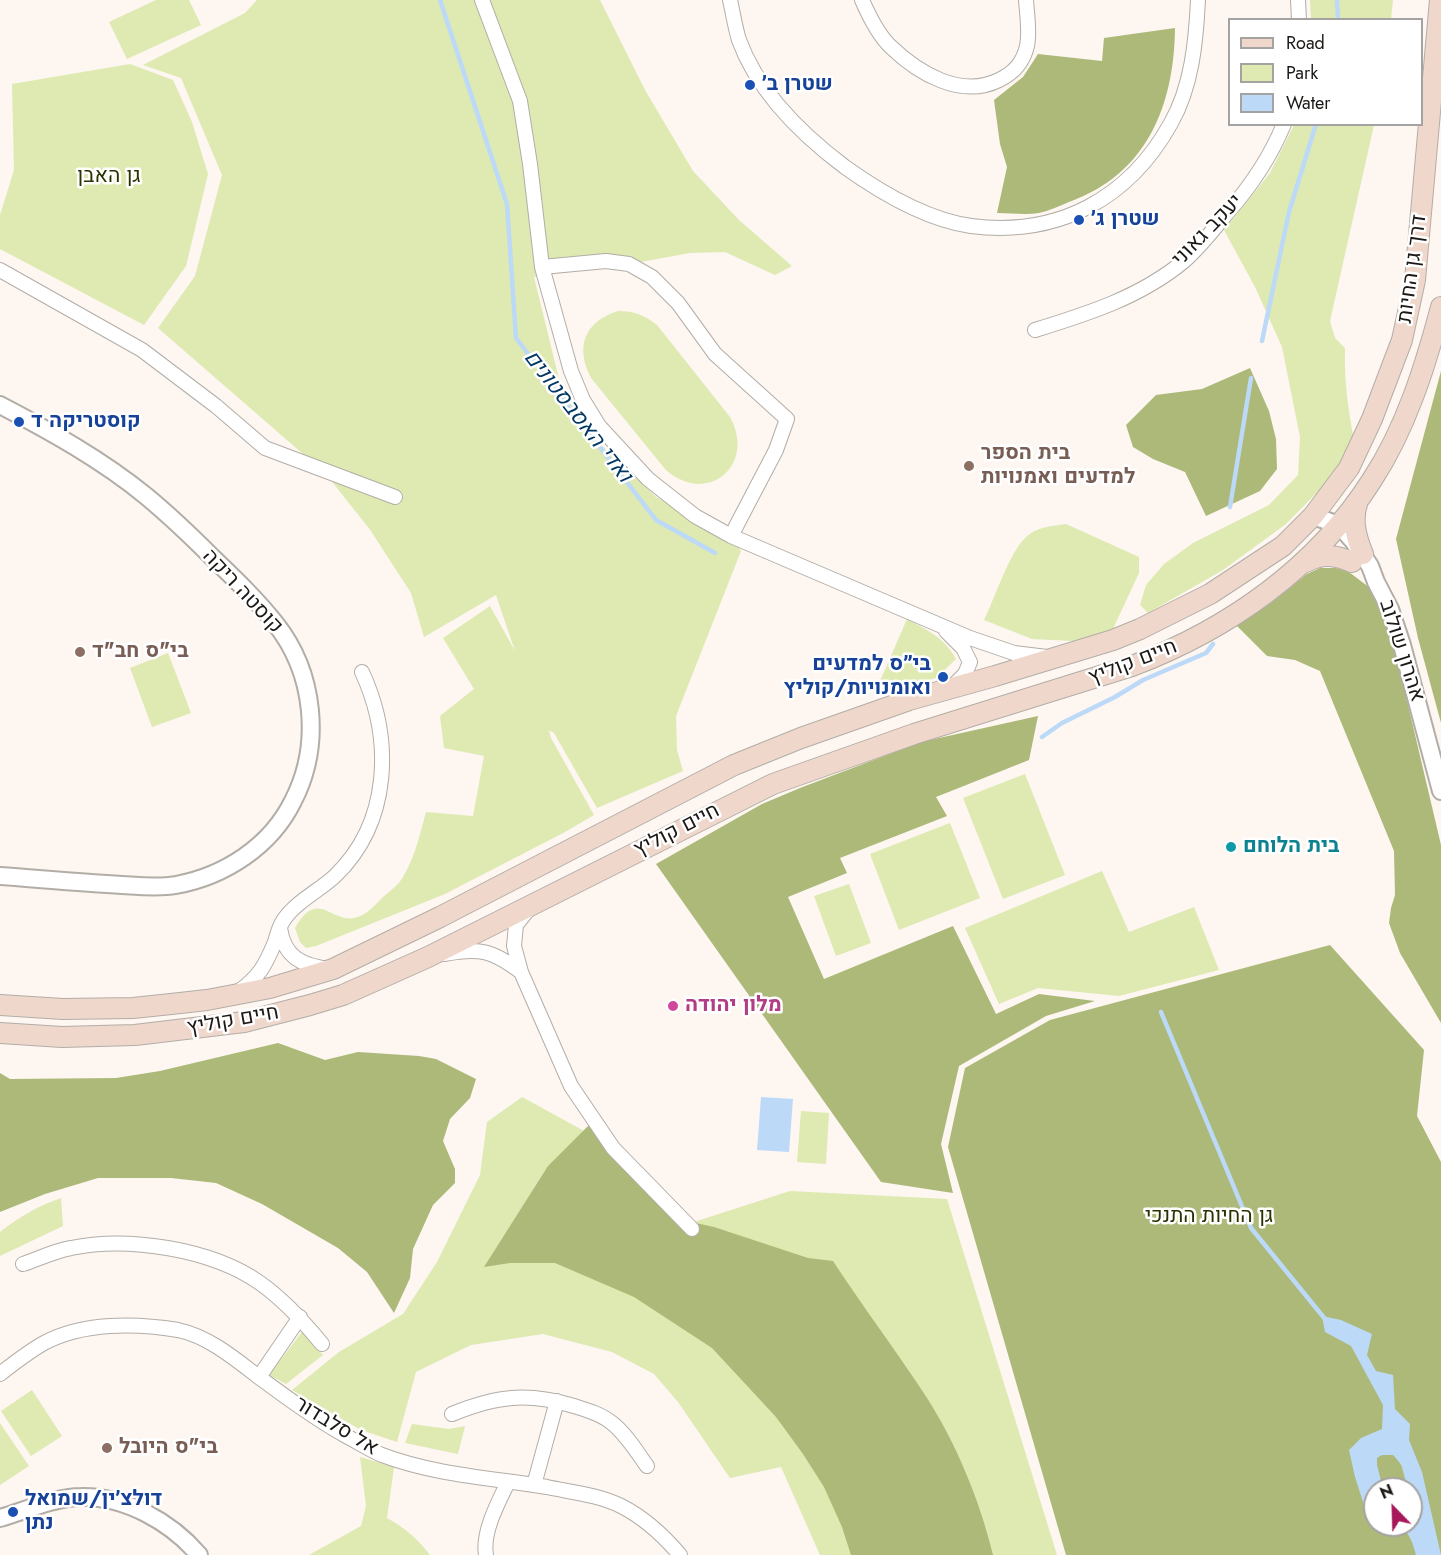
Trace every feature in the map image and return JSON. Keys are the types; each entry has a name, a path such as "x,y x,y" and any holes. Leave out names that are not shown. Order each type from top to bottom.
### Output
{"main road":[{"name":"דרך גן החיות","path":"1313,516 1349,468 1372,419 1402,340 1415,280 1440,0"},
{"name":"דרך גן החיות","path":"1333,532 1359,499 1386,456 1405,418 1429,353 1441,308"},
{"path":"1299,567 1311,559 1325,555 1358,558 1354,517 1359,499"},
{"name":"חיים קוליץ","path":"0,1005 63,1009 122,1008 233,996 270,988 333,969 440,917 734,765 909,700 1113,640 1140,629 1210,594 1283,546 1313,516"},
{"name":"חיים קוליץ","path":"0,1033 62,1037 135,1035 244,1022 277,1015 343,995 428,957 743,797 801,773 924,731 1089,681 1162,655 1236,616 1270,592 1299,567 1333,532"}],"street":[{"path":"482,0 520,101 542,267 571,371 583,400 599,426 648,479 695,516 731,536 940,625 1014,653 1056,657"},
{"path":"730,0 739,38 766,90 779,107 829,155 873,186 921,210 971,226 998,227 1058,221 1091,207 1116,190 1136,171 1172,122 1183,94 1192,63 1198,0"},
{"path":"862,0 877,30 890,47 940,80 958,87 971,88 996,82 1017,68 1027,45 1026,0"},
{"path":"1298,0 1299,18"},
{"name":"יעקב גאוני","path":"1035,330 1084,315 1126,297 1159,280 1185,260 1251,185 1276,143 1283,126"},
{"path":"542,267 606,261 629,264 652,278 678,303 715,354 787,419 776,450 731,536"},
{"path":"0,270 142,350 208,400 265,448 395,497"},
{"name":"קוסטה ריקה","path":"0,405 53,433 144,495 178,524 243,587 276,624 287,642 307,688 312,729 310,752 303,783 290,809 269,836 252,852 230,866 208,876 173,885 150,886 0,876"},
{"name":"אהרון שולוב","path":"1313,516 1333,532 1358,558 1376,582 1390,609 1402,645 1441,791"},
{"path":"940,625 963,648 970,662 959,681 944,691"},
{"path":"233,996 253,982 264,968 283,920 334,876 348,862 363,841 380,794 383,745 371,692 362,672"},
{"path":"542,900 527,910 516,925 514,946 521,972 571,1086 613,1148 692,1229"},
{"path":"280,928 286,950 294,958 318,968 333,969"},
{"path":"428,957 461,951 486,953 500,956 521,972"},
{"path":"23,1264 68,1248 96,1244 122,1243 158,1246 185,1252 241,1272 260,1283 300,1317 322,1344"},
{"path":"259,1377 300,1317"},
{"name":"אל סלבדור","path":"0,1374 25,1354 46,1342 84,1329 143,1326 180,1331 202,1339 227,1353 323,1424 381,1454 419,1467 593,1496 619,1505 640,1517 660,1532 680,1555"},
{"path":"452,1414 479,1403 503,1398 529,1396 557,1401 602,1416 614,1424 647,1466"},
{"path":"534,1485 557,1401"},
{"path":"486,1555 488,1532 508,1482"},
{"path":"0,1518 63,1499 80,1497 109,1499 164,1523 199,1555"}],"green space":[{"path":"156,0 189,0 201,25 127,59 109,22"},
{"path":"257,0 600,0 645,90 693,171 739,220 792,266 775,275 725,252 690,253 534,277 559,379 595,439 656,497 731,536 741,551 676,716 677,750 683,771 597,808 554,733 549,730 551,738 594,815 445,894 306,948 300,942 295,928 303,916 311,910 324,910 346,918 358,917 368,911 398,883 414,853 426,812 473,816 484,756 444,748 440,716 474,689 443,638 490,606 515,651 496,595 424,637 411,593 371,531 326,474 158,328 195,276 222,175 181,78 143,65 245,13"},
{"path":"1310,0 1393,0 1391,18 1311,18"},
{"path":"1175,28 1169,84 1162,110 1151,134 1137,155 1118,174 1096,190 1058,207 1034,214 997,213 1007,167 1000,144 994,100 1023,77 1038,54 1102,61 1104,38"},
{"name":"גן האבן","path":"130,64 173,80 192,122 208,174 186,266 144,325 0,249 0,215 14,170 12,84"},
{"path":"1294,126 1374,126 1330,321 1335,338 1345,348 1347,394 1354,440 1336,473 1286,524 1223,570 1148,613 1140,605 1146,585 1164,564 1193,543 1269,505 1298,475 1300,437 1282,347 1255,287 1224,230 1270,173"},
{"path":"618,311 639,314 657,325 730,417 737,435 737,451 732,465 723,476 711,482 696,484 681,480 665,469 591,378 584,356 586,337 597,322"},
{"path":"1250,368 1269,411 1276,439 1277,469 1260,491 1206,516 1185,472 1153,459 1133,447 1126,425 1156,395 1202,389"},
{"path":"1441,371 1441,723 1418,638 1396,539"},
{"path":"1066,524 1139,557 1139,573 1112,631 1074,641 1032,639 984,620 1008,564 1020,544 1034,531"},
{"path":"1320,568 1336,568 1349,572 1370,588 1378,600 1396,654 1441,845 1441,1023 1400,953 1389,923 1395,895 1394,851 1320,671 1295,660 1267,656 1236,625 1271,603 1307,574"},
{"path":"907,619 941,640 956,659 936,678 874,695"},
{"path":"168,653 191,713 152,727 130,668"},
{"path":"1038,716 1029,760 936,797 947,816 840,858 847,873 788,897 824,979 953,926 996,1014 1039,994 1095,1001 1046,1016 959,1066 941,1144 953,1193 881,1182 656,864 762,804 800,788 921,742"},
{"path":"1025,774 1065,875 1003,899 963,798"},
{"path":"950,823 980,898 899,930 870,854"},
{"path":"1102,871 1129,932 1194,907 1219,970 1119,996 1038,988 999,1004 965,928"},
{"path":"849,884 871,943 836,956 814,896"},
{"name":"גן החיות התנכי","path":"1330,945 1424,1050 1417,1116 1441,1162 1441,1555 1066,1555 948,1147 965,1068 1050,1020"},
{"path":"278,1043 325,1060 358,1052 436,1059 476,1079 470,1098 450,1119 443,1141 455,1169 455,1183 433,1205 413,1249 410,1278 394,1313 367,1272 338,1248 262,1204 216,1183 171,1178 98,1178 45,1194 0,1212 0,1073 10,1079 116,1078 160,1071"},
{"path":"522,1097 586,1132 694,1222 790,1191 947,1199 1057,1555 820,1555 781,1467 730,1478 678,1402 654,1374 612,1352 543,1334 471,1345 416,1372 397,1442 361,1430 292,1390 339,1352 403,1314 437,1262 480,1175 487,1122"},
{"path":"801,1111 829,1113 826,1164 797,1162"},
{"path":"590,1124 682,1220 714,1227 808,1258 833,1261 938,1416 958,1454 974,1494 993,1555 851,1555 842,1527 824,1487 803,1454 776,1417 712,1348 634,1297 555,1263 510,1263 484,1267 548,1166"},
{"path":"61,1198 63,1226 0,1256 0,1232 29,1212"},
{"path":"302,1332 323,1355 286,1384 269,1375"},
{"path":"32,1390 62,1436 31,1456 1,1411"},
{"path":"0,1423 29,1466 0,1485"},
{"path":"412,1424 449,1429 465,1426 458,1454 405,1443"},
{"path":"360,1457 394,1467 387,1518 411,1534 430,1555 309,1555 361,1526 366,1506"}],"water":[{"path":"761,1097 793,1099 789,1152 757,1150"},
{"path":"1322,1316 1341,1320 1372,1334 1367,1355 1376,1371 1393,1375 1395,1409 1410,1424 1409,1440 1422,1472 1441,1555 1416,1555 1409,1537 1423,1537 1423,1477 1406,1477 1393,1455 1382,1455 1377,1458 1380,1477 1363,1477 1363,1502 1349,1450 1361,1438 1382,1429 1383,1405 1351,1346 1325,1332"}],"waterway":[{"name":"ואדי האסבסטונים","path":"440,0 507,204 516,338 656,520 715,553"},
{"path":"1337,0 1338,18"},
{"path":"1262,341 1289,212 1315,126"},
{"path":"1230,507 1251,378"},
{"path":"1042,737 1062,723 1115,697 1143,680 1206,653 1213,644"},
{"path":"1161,1012 1251,1228 1325,1319"},
{"path":"1404,1466 1407,1477"}],"place":[{"name":"שטרן ב׳","path":"750,85"},
{"name":"שטרן ג׳","path":"1079,220"},
{"name":"קוסטריקה ד","path":"19,422"},
{"name":"בית הספר למדעים ואמנויות","path":"969,466"},
{"name":"בי\"ס חב\"ד","path":"80,652"},
{"name":"בי״ס למדעים ואומנויות/קוליץ","path":"943,677"},
{"name":"בית הלוחם","path":"1231,847"},
{"name":"מלון יהודה","path":"673,1006"},
{"name":"בי\"ס היובל","path":"107,1448"},
{"name":"דולצ׳ין/שמואל נתן","path":"13,1512"}]}
